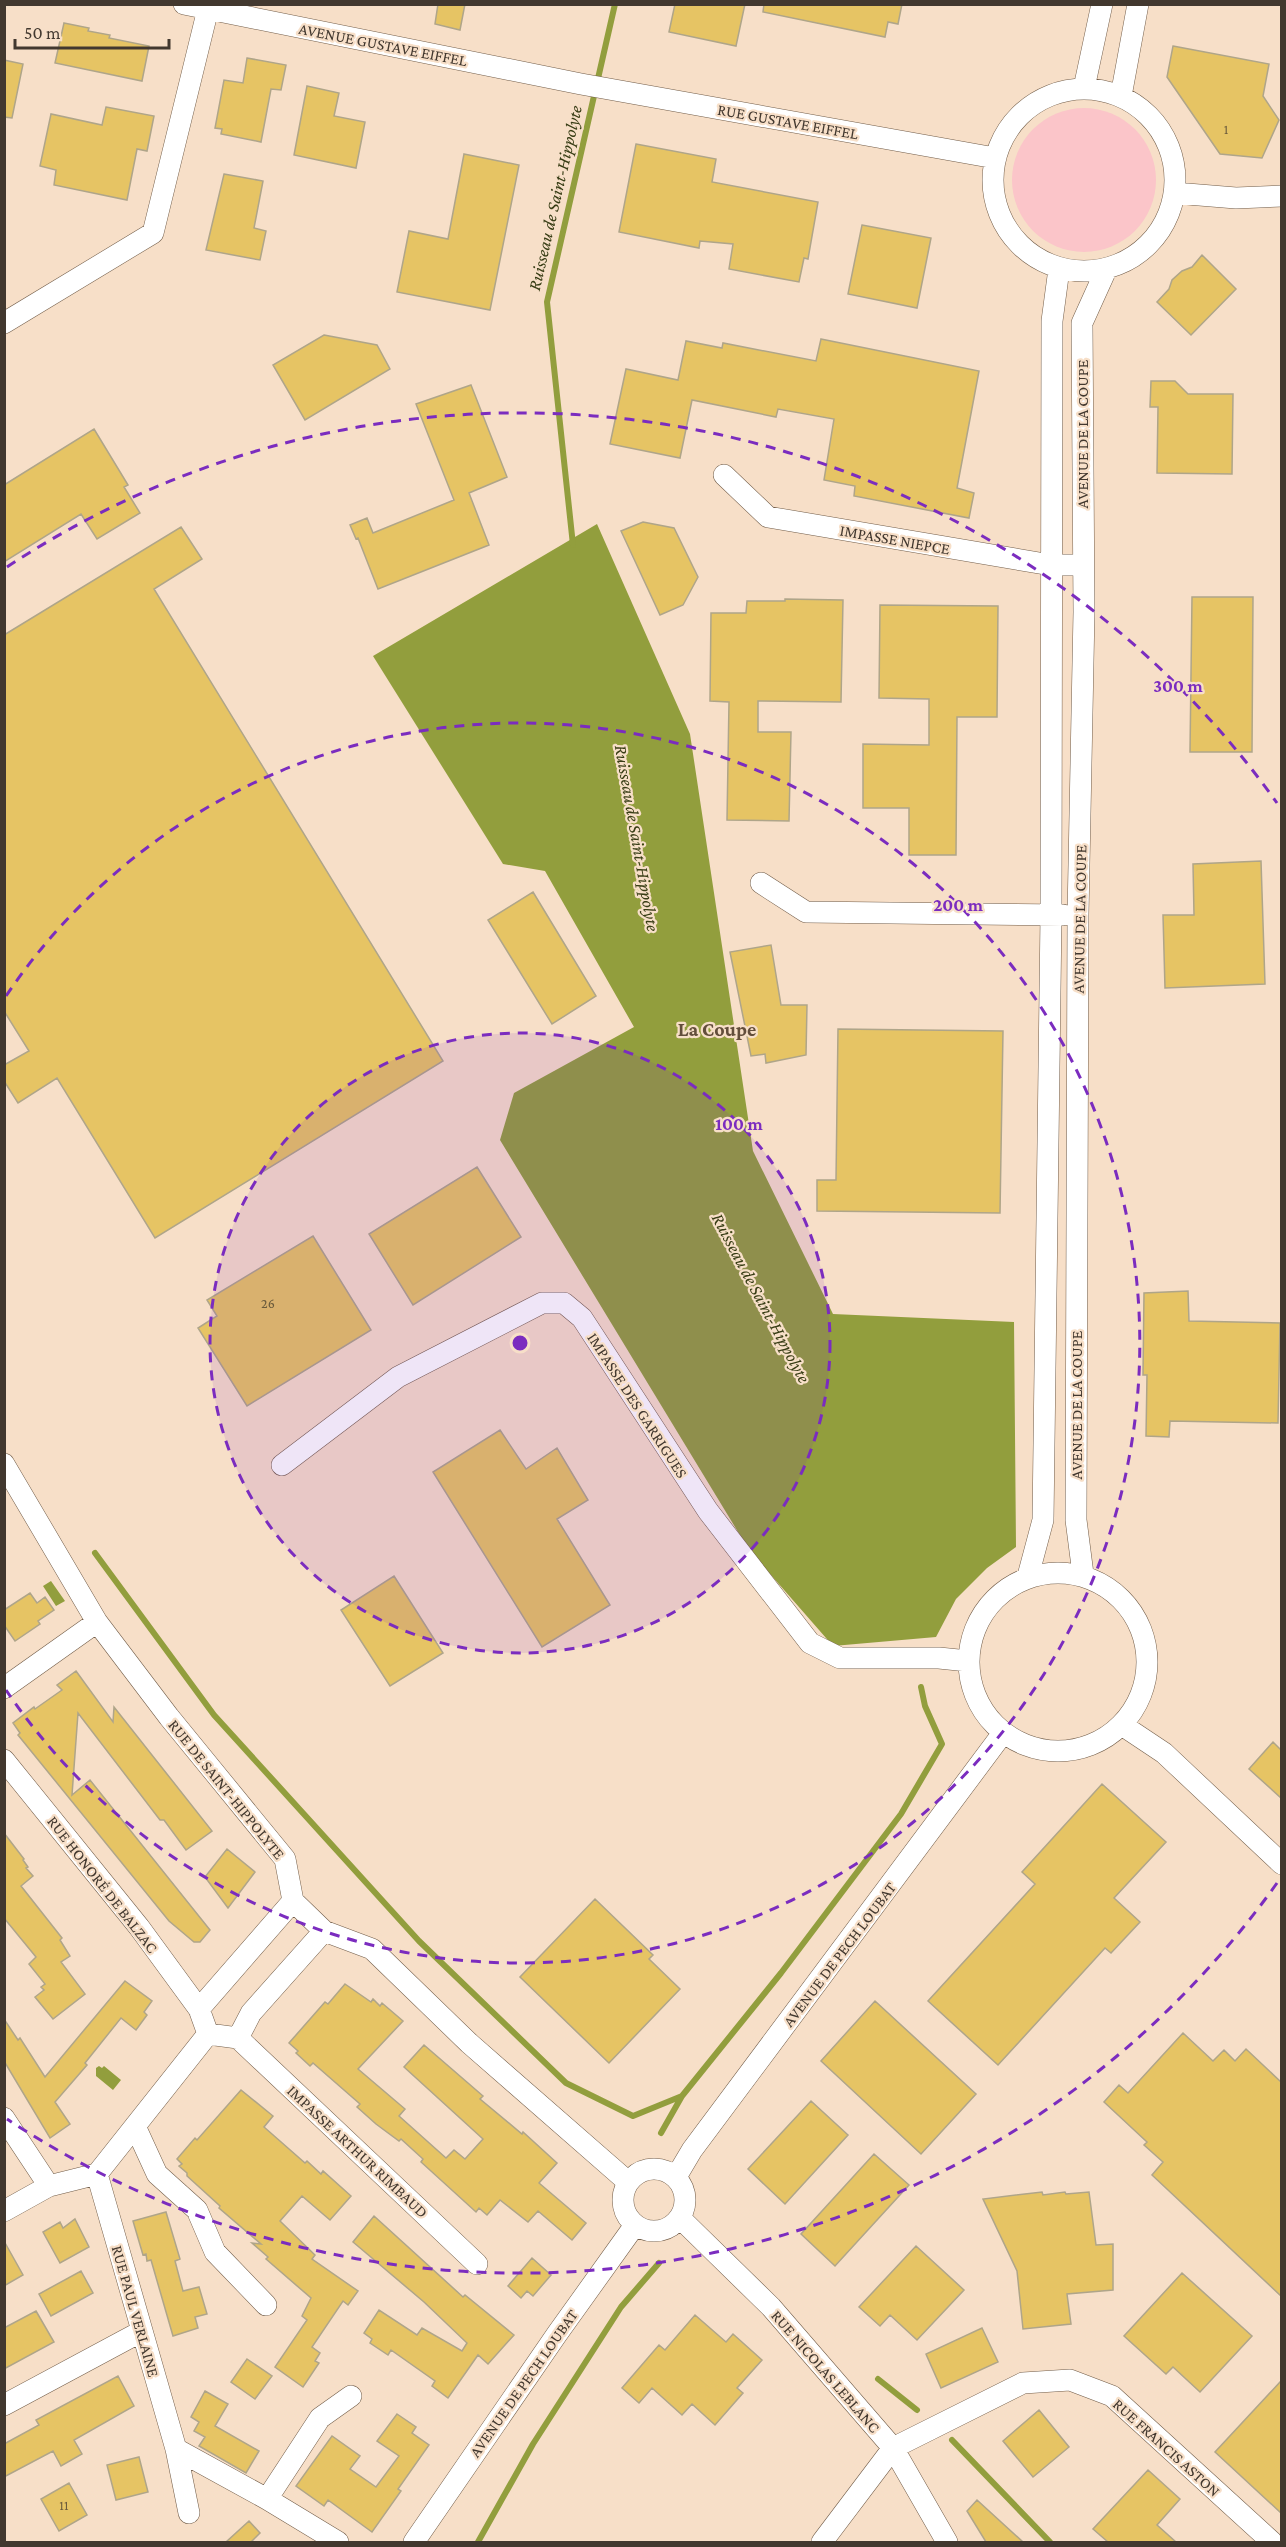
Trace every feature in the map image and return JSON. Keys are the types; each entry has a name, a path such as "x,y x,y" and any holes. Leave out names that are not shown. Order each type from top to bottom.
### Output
{"street":[{"name":"AVENUE GUSTAVE EIFFEL","path":"184,4 581,84"},
{"path":"1084,88 1102,4"},
{"path":"1121,96 1138,4"},
{"path":"4,323 153,233 208,9"},
{"name":"RUE GUSTAVE EIFFEL","path":"581,84 995,158"},
{"path":"1084,88 1121,96 1162,131 1174,161 1175,192 1164,225 1137,255 1106,270 1059,269 1046,264 1015,241 995,202 995,158 1006,132 1022,113 1052,94 1084,88"},
{"path":"1175,192 1236,198 1281,196"},
{"name":"AVENUE DE LA COUPE","path":"1028,1576 1043,1520 1051,916 1052,321 1059,269"},
{"name":"AVENUE DE LA COUPE","path":"1083,1574 1076,1520 1078,915 1083,565 1082,323 1106,270"},
{"name":"IMPASSE NIEPCE","path":"724,476 768,517 1051,565 1083,565"},
{"path":"761,883 806,912 1078,915"},
{"name":"IMPASSE DES GARRIGUES","path":"282,1465 398,1377 542,1303 564,1303 582,1318 708,1511 810,1644 840,1658 939,1658 968,1661"},
{"name":"RUE DE SAINT-HIPPOLYTE","path":"4,1464 97,1622 169,1717 285,1859 293,1901"},
{"path":"1083,1574 1111,1588 1132,1610 1146,1638 1148,1669 1140,1700 1122,1725 1101,1741 1077,1749 1051,1751 1026,1746 1003,1733 984,1713 972,1688 968,1661 972,1633 984,1609 1004,1589 1028,1576 1083,1574"},
{"path":"4,1688 97,1622"},
{"path":"1122,1725 1164,1753 1281,1864"},
{"name":"AVENUE DE PECH LOUBAT","path":"676,2176 692,2150 1003,1733"},
{"name":"RUE HONORÉ DE BALZAC","path":"4,1760 139,1927 199,2009 208,2034"},
{"path":"199,2009 293,1901 324,1931 372,1949 469,2043 628,2182"},
{"path":"4,2211 49,2186 97,2174 208,2034 238,2038 251,2013 324,1931"},
{"name":"IMPASSE ARTHUR RIMBAUD","path":"238,2038 477,2264"},
{"path":"4,2118 49,2186"},
{"path":"135,2126 157,2174 197,2210 215,2252 266,2305"},
{"path":"656,2168 676,2176 685,2192 686,2201 680,2218 664,2230 644,2230 635,2225 624,2210 624,2191 628,2182 635,2174 656,2168"},
{"name":"RUE PAUL VERLAINE","path":"97,2174 176,2449 189,2513"},
{"name":"RUE NICOLAS LEBLANC","path":"680,2218 771,2307 893,2448 947,2542"},
{"name":"AVENUE DE PECH LOUBAT","path":"414,2542 635,2225"},
{"path":"4,2405 142,2331"},
{"name":"RUE FRANCIS ASTON","path":"822,2542 893,2448 1023,2383 1070,2380 1112,2396 1272,2542"},
{"path":"267,2499 320,2418 351,2396"},
{"path":"176,2449 267,2499 338,2542"}],"shaded area":[{"path":"1084,108 1112,113 1135,129 1151,152 1156,180 1151,208 1135,231 1112,247 1084,252 1056,247 1033,231 1017,208 1012,180 1017,152 1033,129 1056,113"}],"water":[{"path":"597,524 690,734 753,1151 833,1314 1014,1322 1016,1547 987,1568 956,1599 936,1637 833,1646 749,1550 500,1140 514,1093 634,1027 545,871 503,864 373,656"},
{"path":"51,1581 65,1601 56,1606 43,1586"},
{"path":"99,2066 102,2068 104,2066 121,2080 113,2090 96,2076 96,2068"}],"building":[{"path":"438,4 465,4 460,30 435,24"},
{"path":"675,4 745,4 736,46 669,32"},
{"path":"764,4 902,4 898,24 888,22 885,37 763,12"},
{"path":"64,23 110,35 109,38 149,46 142,81 55,63"},
{"path":"1173,46 1269,64 1263,96 1279,120 1262,158 1220,154 1167,77"},
{"path":"247,58 286,65 281,90 271,89 261,142 221,134 222,129 215,128 224,80 243,83"},
{"path":"4,60 23,64 12,118 4,117"},
{"path":"307,86 339,93 334,116 365,122 356,168 294,155"},
{"path":"106,107 154,116 147,151 137,149 127,200 54,185 56,170 40,166 51,114 102,125"},
{"path":"636,144 716,159 712,182 818,202 808,259 804,258 799,282 729,269 733,244 700,241 699,248 619,232"},
{"path":"464,154 519,165 490,310 397,292 409,231 448,239"},
{"path":"224,174 263,181 254,228 266,231 260,260 206,250"},
{"path":"862,225 931,238 917,308 848,294"},
{"path":"1202,255 1236,289 1191,335 1157,302 1169,289 1172,280 1182,271 1192,267"},
{"path":"324,335 377,345 390,369 305,420 273,365"},
{"path":"821,339 979,371 957,488 974,493 969,518 854,496 855,486 824,480 834,419 778,409 776,417 692,400 680,458 610,444 626,369 678,380 686,341 722,348 723,343 816,361"},
{"path":"1151,381 1175,381 1188,394 1233,394 1232,474 1157,473 1158,407 1150,407"},
{"path":"471,385 507,477 469,493 489,545 378,589 358,538 356,539 350,525 367,518 373,533 454,500 416,404"},
{"path":"94,429 128,485 124,487 140,513 97,539 81,514 4,562 4,485"},
{"path":"643,522 674,528 698,577 683,605 660,615 621,531"},
{"path":"181,527 202,559 154,589 443,1061 155,1238 57,1078 18,1103 4,1081 4,1065 29,1051 4,1011 4,635"},
{"path":"1192,597 1253,597 1252,752 1190,752"},
{"path":"785,599 843,600 841,702 758,701 758,732 791,732 789,821 727,820 729,702 710,701 711,613 746,613 747,601 785,601"},
{"path":"880,605 998,606 997,717 957,717 956,855 909,855 909,808 863,808 863,744 929,745 929,699 879,698"},
{"path":"1261,861 1265,984 1165,988 1163,915 1194,915 1193,864"},
{"path":"533,892 596,996 552,1024 488,920"},
{"path":"771,945 781,1005 807,1005 806,1055 766,1063 765,1054 751,1056 730,952"},
{"path":"838,1029 1003,1031 1000,1213 817,1211 817,1180 836,1180"},
{"path":"477,1167 521,1237 413,1305 369,1234"},
{"path":"313,1236 371,1330 247,1406 198,1328 217,1316 207,1300"},
{"path":"1188,1291 1189,1321 1280,1323 1278,1423 1170,1421 1169,1437 1146,1436 1147,1375 1143,1375 1144,1293"},
{"path":"500,1430 526,1469 557,1448 588,1500 557,1519 610,1605 542,1647 433,1472"},
{"path":"394,1576 443,1653 390,1686 341,1610"},
{"path":"30,1593 37,1603 45,1597 54,1610 38,1621 40,1624 15,1641 4,1625 4,1610"},
{"path":"76,1671 113,1722 114,1707 212,1831 186,1850 164,1820 160,1820 78,1713 72,1795 90,1780 210,1930 200,1942 194,1942 169,1921 18,1735 20,1733 13,1723 62,1690 57,1685"},
{"path":"1273,1742 1281,1750 1281,1798 1249,1769"},
{"path":"1102,1784 1166,1842 1114,1898 1140,1922 1111,1953 1105,1948 998,2065 928,2001 1035,1884 1022,1872"},
{"path":"4,1833 24,1859 28,1867 26,1868 33,1876 21,1886 62,1938 60,1940 70,1956 61,1962 85,1994 53,2019 35,1997 44,1990 41,1987 45,1984 29,1964 36,1957 4,1918"},
{"path":"227,1849 255,1872 228,1908 205,1877"},
{"path":"595,1899 653,1955 649,1959 680,1989 609,2063 520,1977"},
{"path":"125,1981 152,2001 144,2012 147,2015 136,2030 121,2018 85,2063 87,2065 55,2102 70,2124 50,2138 4,2061 4,2019 18,2040 20,2038 45,2077"},
{"path":"345,1984 371,2002 373,1999 380,2006 382,2003 403,2021 358,2069 405,2109 399,2116 446,2158 454,2150 465,2159 483,2139 404,2067 424,2045 483,2096 480,2099 522,2134 523,2132 557,2163 539,2183 586,2223 572,2240 538,2211 528,2222 500,2200 487,2215 479,2208 476,2212 421,2162 423,2159 401,2139 399,2141 376,2124 357,2107 360,2104 313,2063 310,2066 296,2053 298,2051 289,2043 325,2002 328,2004"},
{"path":"875,2001 976,2094 921,2154 821,2061"},
{"path":"1183,2033 1213,2061 1224,2050 1235,2061 1246,2049 1281,2082 1281,2296 1152,2175 1163,2162 1144,2145 1147,2142 1104,2102 1119,2085 1128,2093"},
{"path":"241,2090 273,2116 264,2127 305,2163 307,2161 321,2174 323,2171 351,2196 330,2220 302,2196 280,2221 315,2255 312,2259 358,2291 348,2305 343,2301 312,2347 320,2353 315,2361 319,2363 303,2387 275,2367 307,2320 302,2316 311,2298 266,2259 268,2257 252,2243 261,2244 219,2208 220,2206 187,2176 187,2173 179,2166 182,2164 177,2159"},
{"path":"811,2101 848,2135 785,2204 748,2169"},
{"path":"874,2154 909,2185 835,2266 801,2234"},
{"path":"1042,2192 1043,2195 1089,2192 1096,2245 1113,2244 1113,2290 1067,2294 1071,2324 1023,2329 1017,2271 983,2199"},
{"path":"166,2212 180,2259 175,2261 183,2291 199,2287 207,2314 195,2317 198,2328 173,2336 151,2260 147,2261 146,2254 143,2255 133,2221"},
{"path":"374,2216 463,2297 465,2295 514,2335 488,2364 478,2355 448,2398 432,2386 435,2381 391,2350 388,2355 370,2343 372,2339 364,2333 379,2310 417,2335 422,2328 462,2351 467,2343 424,2302 353,2242"},
{"path":"75,2219 89,2247 60,2263 43,2232 60,2222 63,2228"},
{"path":"4,2241 23,2275 4,2286"},
{"path":"916,2246 964,2290 917,2340 890,2315 880,2326 859,2307"},
{"path":"532,2258 551,2275 533,2296 527,2291 521,2298 508,2286"},
{"path":"81,2271 93,2293 51,2316 39,2294"},
{"path":"1182,2273 1252,2336 1200,2392 1173,2367 1166,2374 1124,2336"},
{"path":"36,2311 54,2342 4,2369 4,2328"},
{"path":"695,2315 726,2342 733,2334 762,2360 737,2388 743,2393 715,2425 692,2404 682,2415 652,2388 639,2403 622,2388 659,2345 665,2350"},
{"path":"982,2328 998,2362 941,2388 926,2354"},
{"path":"247,2359 272,2376 255,2399 231,2382"},
{"path":"118,2376 134,2406 74,2440 82,2454 61,2466 53,2451 4,2477 4,2444 39,2425 36,2420"},
{"path":"1281,2381 1281,2513 1215,2452"},
{"path":"205,2391 228,2404 215,2426 259,2451 246,2473 199,2446 205,2437 194,2431 199,2422 191,2417"},
{"path":"1039,2410 1069,2447 1033,2477 1003,2441"},
{"path":"397,2414 416,2427 412,2433 429,2445 398,2489 401,2491 372,2532 328,2500 324,2506 296,2486 332,2436 360,2456 350,2469 376,2487 399,2456 377,2441"},
{"path":"139,2457 148,2492 116,2500 107,2465"},
{"path":"1148,2470 1180,2499 1157,2525 1176,2542 1108,2542 1093,2529"},
{"path":"69,2483 87,2515 59,2531 41,2499"},
{"path":"977,2500 1023,2542 986,2542 967,2511"},
{"path":"249,2521 260,2533 251,2542 226,2542"}],"waterway":[{"name":"Ruisseau de Saint-Hippolyte","path":"573,545 547,302 615,4"},
{"path":"95,1553 214,1715 419,1941 566,2083 633,2116 682,2096"},
{"path":"661,2133 682,2096 781,1973 901,1814 942,1744 925,1706 921,1687"},
{"path":"478,2542 533,2444 621,2307 659,2263"},
{"path":"878,2379 917,2410"},
{"path":"952,2440 1050,2542"}],"district":[{"name":"La Coupe","path":"717,1029"}]}
